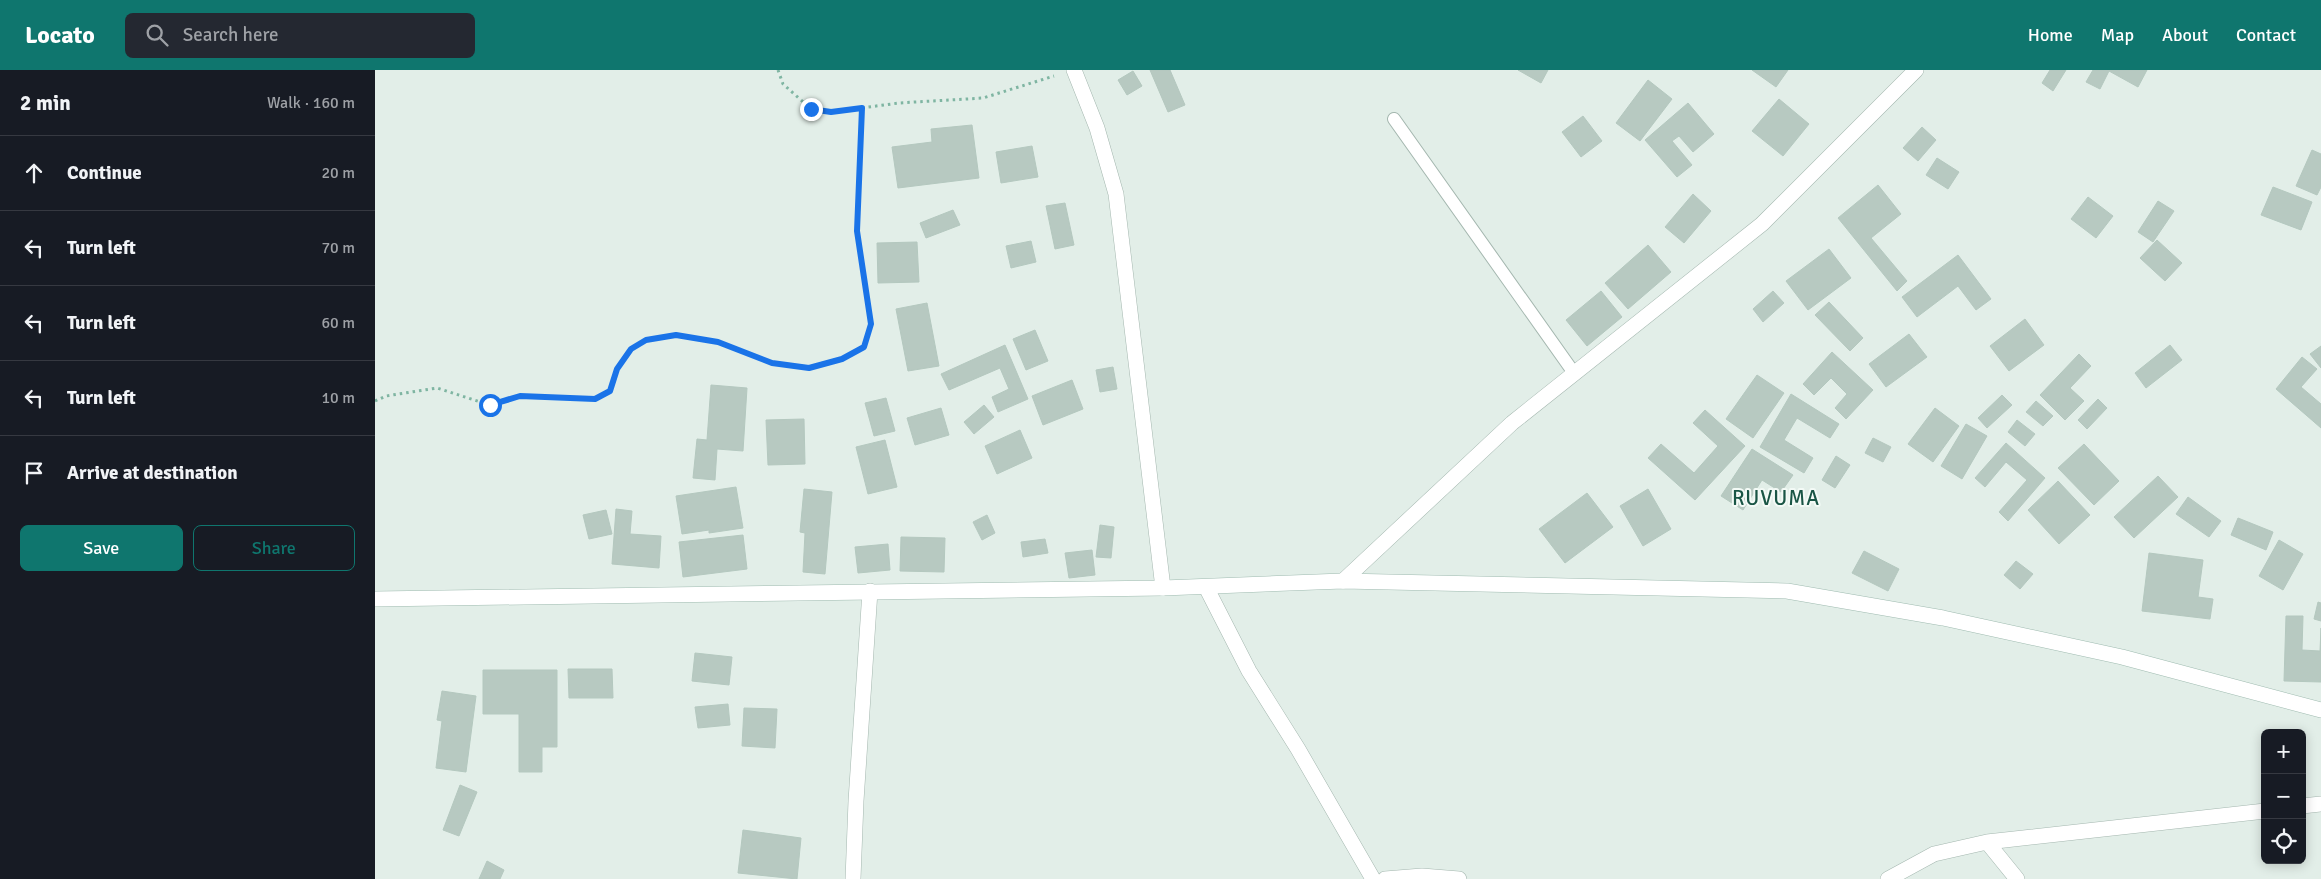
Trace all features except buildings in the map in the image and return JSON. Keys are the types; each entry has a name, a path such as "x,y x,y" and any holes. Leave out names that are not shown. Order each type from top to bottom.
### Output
{"street":[{"path":"1343,581 1512,423 1762,224 1916,70"},
{"path":"1069,71 1097,128 1116,194 1163,588"},
{"path":"375,598 870,590 1163,588 1343,581 1787,592 1943,618 2113,654 2321,710"},
{"path":"1206,587 1249,671 1298,749 1373,879"},
{"path":"853,879 856,801 870,590"},
{"path":"2306,806 2321,804"},
{"path":"1887,879 1934,854 1987,842 2261,811"},
{"path":"1987,842 2017,879"},
{"path":"1385,879 1422,876 1459,879"}],"lane":[{"path":"1394,119 1574,373"}],"path":[{"path":"778,70 783,84 811,109 831,112 899,103 983,98 1069,71"},
{"path":"375,401 386,396 437,388 490,405 520,396 595,399 610,391 617,369 631,349 646,340 676,335 718,342 772,363 809,368 842,359 864,347 871,324 857,231 862,108"}],"district":[{"name":"RUVUMA","path":"1776,498"}],"route":[{"path":"490,405 520,396 595,399 610,391 617,369 631,349 646,340 676,335 718,342 772,363 809,368 842,359 864,347 871,324 857,231 862,108 831,112 811,109"}]}
